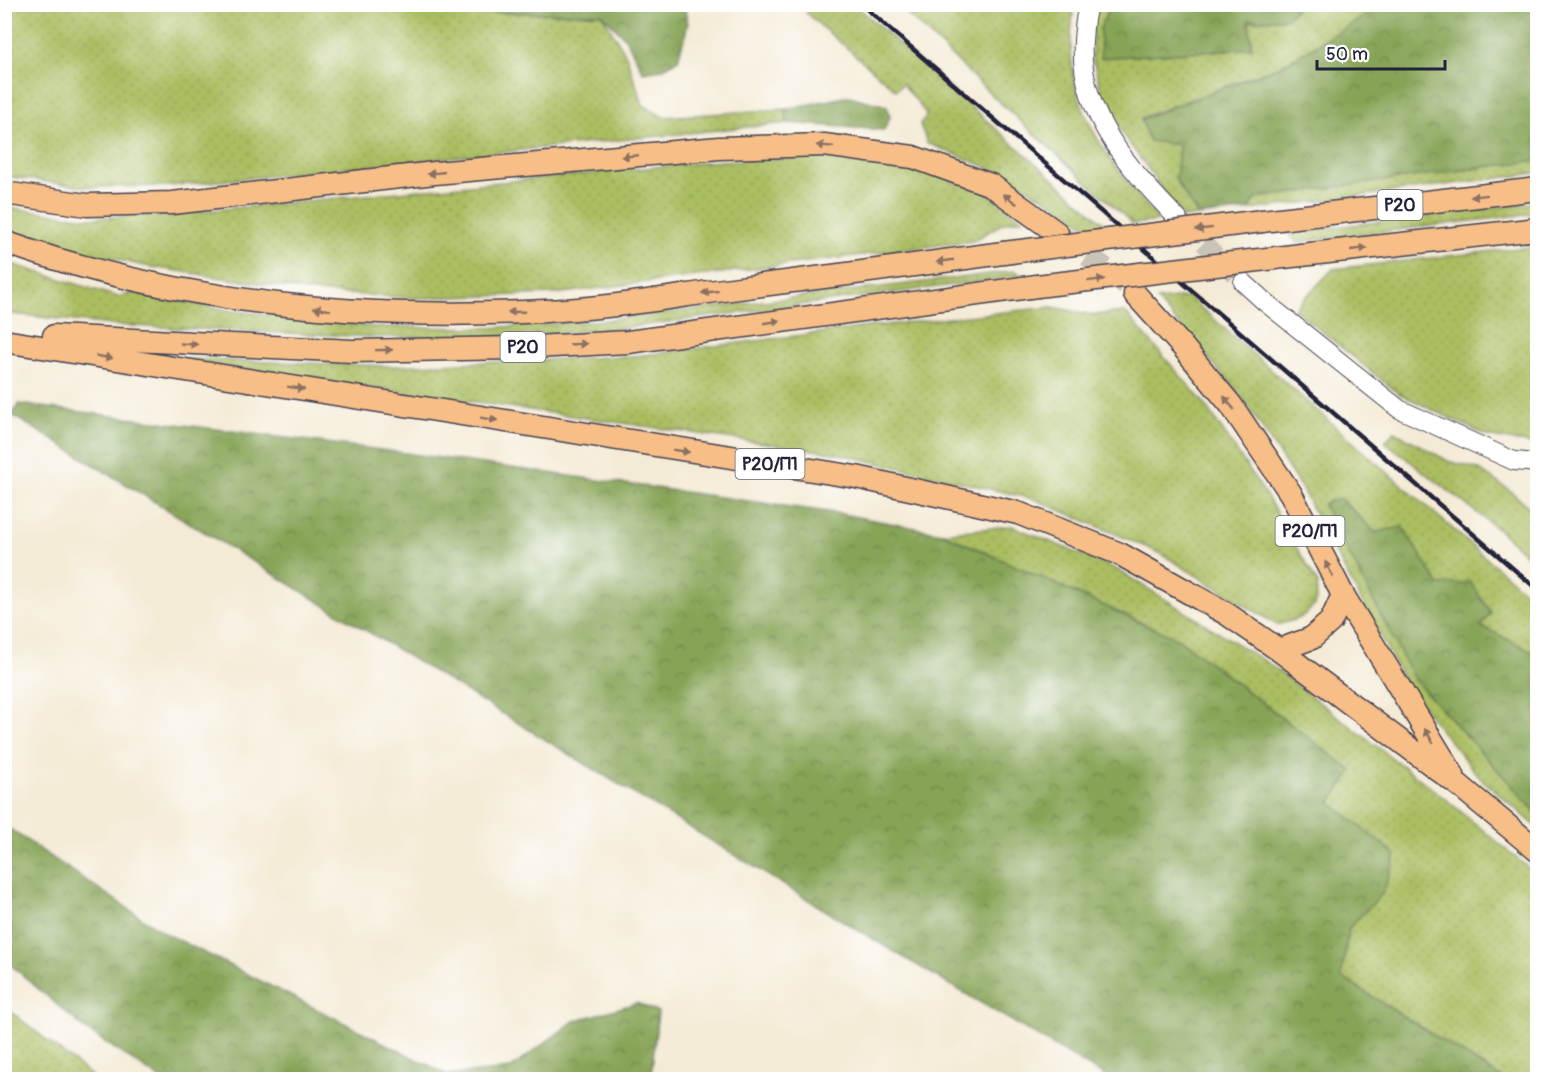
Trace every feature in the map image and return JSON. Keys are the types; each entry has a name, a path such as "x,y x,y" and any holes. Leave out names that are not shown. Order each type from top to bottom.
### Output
{"main road":[{"path":"4,193 87,205 172,202 435,173 624,156 719,148 824,145 913,157 991,185 1058,233"},
{"name":"Р20","path":"4,242 120,276 213,294 331,310 430,315 547,311 1262,221 1538,189"},
{"name":"Р20","path":"4,333 352,351 516,348 628,342 1037,286 1538,229"},
{"name":"Р20/П1","path":"1135,294 1231,405 1291,494 1343,595 1460,786"},
{"name":"Р20/П1","path":"4,341 856,477 1018,513 1120,554 1227,614 1279,650 1460,786 1538,851"},
{"path":"1279,650 1312,638 1331,621 1343,595"}],"street":[{"path":"1089,4 1085,14 1082,55 1086,86 1097,118 1135,173 1178,219"},
{"path":"1243,282 1399,409 1514,461 1538,463"}],"green space":[{"path":"373,4 463,12 602,14 626,55 643,105 663,117 786,109 787,123 170,186 85,187 5,176 5,5"},
{"path":"814,4 855,5 1108,227 1090,229 1051,202 996,171 927,143 920,124 927,115 903,84 896,90 806,13"},
{"path":"1110,4 1299,5 1287,18 1249,21 1252,48 1101,58 1100,29"},
{"path":"380,5 684,5 688,24 678,60 662,69 643,72 626,39 602,14 463,12"},
{"path":"898,5 1074,5 1071,36 1072,64 1085,114 1110,159 1160,221 1133,224 996,99"},
{"path":"1100,5 1110,5 1100,29 1101,58 1252,48 1248,21 1287,18 1299,5 1384,5 1281,66 1141,118 1179,145 1176,180 1198,216 1183,218 1107,112 1092,57 1093,18"},
{"path":"1384,5 1537,5 1537,160 1256,198 1249,210 1198,216 1176,180 1179,145 1149,141 1141,119 1281,66"},
{"path":"849,96 887,106 890,117 884,130 787,123 786,109"},
{"path":"823,157 912,168 986,192 1022,219 1005,222 973,241 554,294 416,298 314,292 140,265 27,238 5,230 4,207 87,218 173,214 718,161"},
{"path":"1537,160 1537,173 1249,210 1255,198"},
{"path":"1537,202 1537,213 1297,242 1287,233"},
{"path":"1537,246 1537,445 1487,436 1398,393 1294,309 1333,269"},
{"path":"5,262 118,297 136,292 234,311 375,327 490,328 606,320 1016,271 1022,276 607,330 488,337 373,337 113,325 5,313"},
{"path":"1189,297 1537,602 1537,654 1480,626 1439,586 1403,527 1375,532 1340,498 1414,679 1537,813 1537,827 1480,778 1410,692 1300,486 1241,396 1157,300"},
{"path":"1052,307 1093,315 1125,312 1204,403 1266,495 1318,584 1315,605 1300,618 1277,625 1160,553 1034,499 835,453 161,358 392,366 635,356"},
{"path":"19,404 405,453 842,514 942,533 1180,640 1352,771 1330,802 1396,855 1383,893 1349,928 1341,977 1503,1079 1110,1079 871,938 12,415"},
{"path":"1394,431 1448,461 1478,469 1509,490 1537,514 1537,565 1499,530 1385,442"},
{"path":"1340,498 1375,532 1403,527 1439,585 1470,582 1491,612 1481,626 1537,654 1537,813 1414,679 1323,504"},
{"path":"1012,526 1116,569 1268,663 1447,800 1537,875 1537,1079 1503,1079 1341,977 1349,928 1383,893 1330,802 1352,771 1180,640 942,533"},
{"path":"4,825 163,932 448,1075 510,1069 574,1021 637,1003 658,1012 651,1077 649,1080 160,1079 85,1029 5,960"},
{"path":"5,1007 95,1079 5,1079"}],"tunnel":[{"path":"1184,224 1243,282"},
{"path":"1061,236 1126,284"}],"railway":[{"path":"861,4 1538,590"}]}
